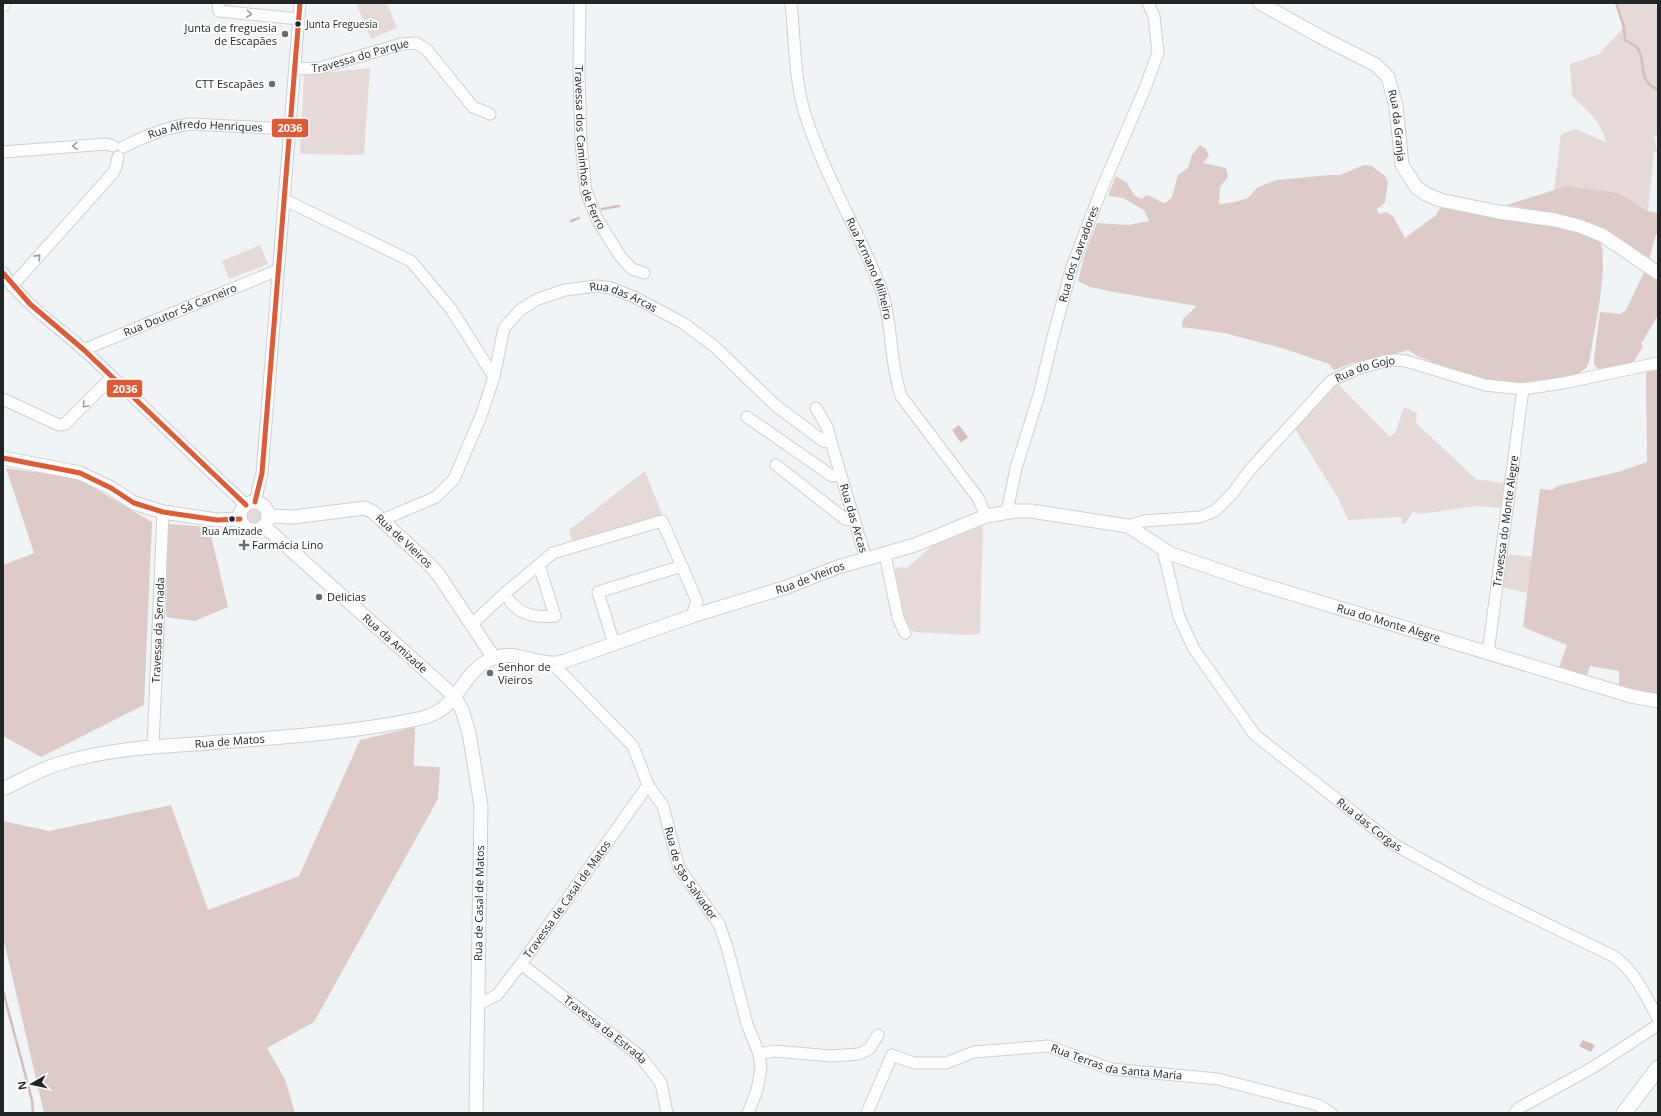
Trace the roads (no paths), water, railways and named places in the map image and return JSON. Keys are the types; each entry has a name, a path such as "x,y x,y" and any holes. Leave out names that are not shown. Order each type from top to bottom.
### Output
{"main road":[{"path":"1624,1113 1658,1068"}],"street":[{"path":"218,3 218,11 299,19"},
{"path":"3,273 23,298 83,350 250,504 263,506 266,509 266,521 256,530 248,529 240,519 241,511 250,504 262,473 300,3"},
{"name":"Travessa dos Caminhos de Ferro","path":"580,3 579,72 581,143 582,168 586,191 597,219 620,256 632,269 644,273"},
{"name":"Rua Armano Milheiro","path":"791,3 798,83 804,113 818,152 880,287 888,312 897,384 901,396 978,498 986,516"},
{"name":"Rua dos Lavradores","path":"1007,512 1016,468 1039,395 1072,267 1100,193 1145,88 1158,53 1154,16 1148,3"},
{"name":"Rua da Granja","path":"1260,3 1319,36 1376,65 1388,77 1396,106 1402,165 1417,188 1440,200 1498,212 1555,220 1579,226 1609,240 1658,273"},
{"name":"Travessa do Parque","path":"295,69 320,68 401,44 416,43 427,50 473,107 490,114"},
{"name":"Rua Alfredo Henriques","path":"118,147 145,136 177,126 190,124 290,129"},
{"path":"3,152 106,144 118,147"},
{"path":"12,286 113,173 118,158 111,152 118,147"},
{"path":"284,200 410,261 451,309 494,377"},
{"name":"Rua Doutor Sá Carneiro","path":"83,350 278,270"},
{"name":"Rua das Arcas","path":"382,520 436,497 454,479 482,416 494,377 504,328 520,310 538,299 565,290 597,286 611,288 634,297 683,323 714,346 775,405 823,441 830,442 866,559"},
{"name":"Rua do Gojo","path":"1128,526 1144,521 1200,517 1216,511 1232,494 1249,471 1331,381 1359,368 1385,361 1401,360 1485,385 1523,389 1563,383 1658,363"},
{"path":"3,399 59,425 65,424 112,377"},
{"name":"Travessa do Monte Alegre","path":"1488,653 1523,389"},
{"path":"816,408 827,427 830,442"},
{"path":"747,417 832,476 840,475"},
{"path":"3,458 80,473 111,488 134,503 163,512 217,520 240,519"},
{"path":"776,465 846,519 854,520"},
{"name":"Rua de Vieiros","path":"266,521 365,508 382,520 438,574 494,658"},
{"name":"Rua de Vieiros","path":"553,664 692,616 787,587 866,559 915,545 986,516 1007,512 1031,511 1128,526"},
{"name":"Travessa da Sernada","path":"153,747 163,512"},
{"name":"Rua da Amizade","path":"266,521 456,697"},
{"path":"472,624 553,553 662,521 697,600 692,616"},
{"name":"Rua do Monte Alegre","path":"1128,526 1170,554 1253,582 1631,696 1658,701"},
{"name":"Rua das Corgas","path":"1162,550 1179,617 1194,649 1255,735 1395,845 1479,891 1623,962 1632,972 1658,1018"},
{"path":"885,554 898,618 905,633"},
{"path":"510,602 513,606 526,614 539,618 555,616 539,565"},
{"path":"614,644 598,592 682,566"},
{"path":"456,697 472,672 494,658 505,656 526,657 553,664"},
{"name":"Rua de São Salvador","path":"553,664 633,746 648,785 663,806 679,868 719,924 728,947 747,1024 759,1054 761,1068 757,1090 748,1113"},
{"name":"Rua de Matos","path":"3,789 54,765 68,761 108,753 153,747 345,731 429,716 438,712 456,697"},
{"name":"Rua de Casal de Matos","path":"456,697 462,710 469,733 481,806 476,1113"},
{"name":"Travessa de Casal de Matos","path":"477,1005 497,995 521,964 648,785"},
{"name":"Travessa da Estrada","path":"521,964 640,1056 661,1083 667,1113"},
{"path":"1515,1113 1519,1108 1592,1068 1658,1025"},
{"path":"759,1054 774,1051 831,1056 859,1054 869,1049 878,1035"},
{"name":"Rua Terras da Santa Maria","path":"867,1113 892,1055 914,1063 946,1063 974,1052 1048,1046 1111,1069 1218,1079 1318,1105 1331,1113"}],"waterway":[{"path":"1616,3 1624,27 1625,40 1638,49 1641,54 1644,76 1651,86 1658,90"},
{"path":"602,209 619,206"},
{"path":"571,221 579,218"},
{"path":"3,991 32,1100 33,1113"}],"place":[{"name":"Junta Freguesia","path":"298,24"},
{"name":"Junta de freguesia de Escapães","path":"285,34"},
{"name":"CTT Escapães","path":"272,84"},
{"name":"Rua Amizade","path":"232,519"},
{"name":"Farmácia Lino","path":"244,545"},
{"name":"Delicias","path":"319,597"},
{"name":"Senhor de Vieiros","path":"490,673"}]}
